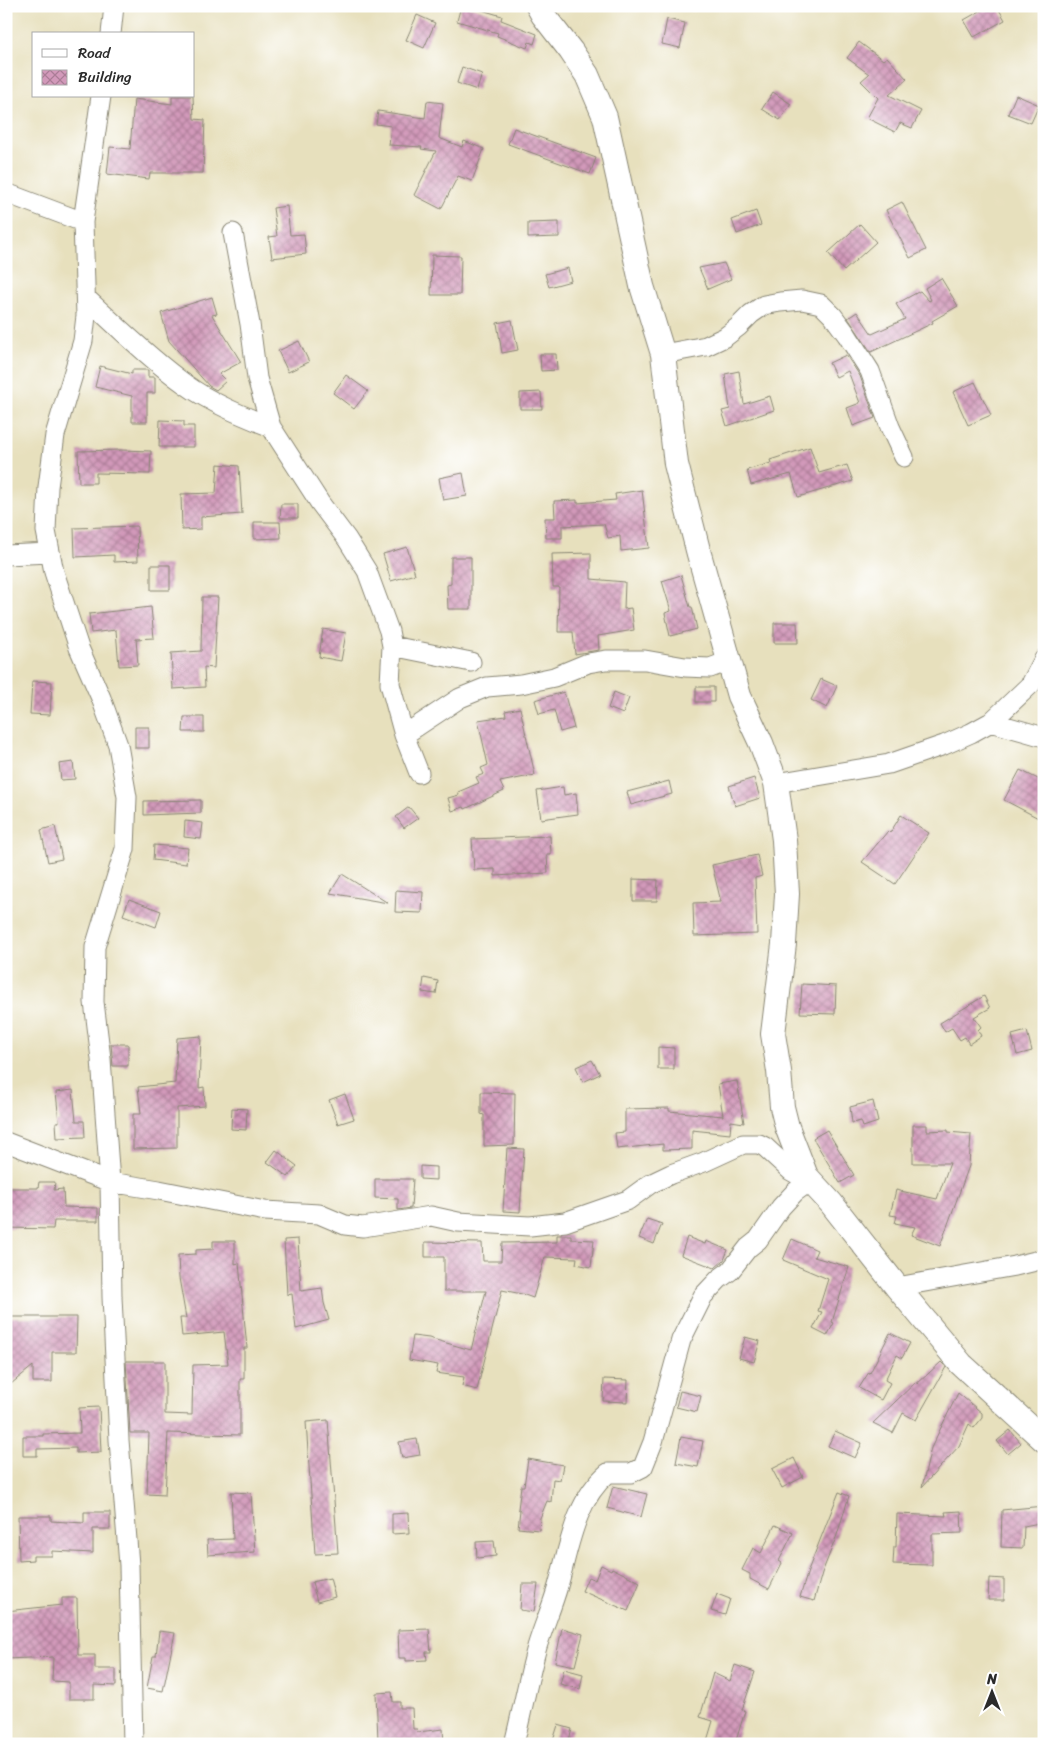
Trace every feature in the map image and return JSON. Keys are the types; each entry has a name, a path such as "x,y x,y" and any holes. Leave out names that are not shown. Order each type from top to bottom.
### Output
{"street":[{"path":"111,32 114,6"},
{"path":"538,6 572,51 587,75 605,118 642,286 663,354 676,464 699,554 739,696 761,742 776,782 784,840 787,894 784,944 773,1034 782,1107 787,1127 808,1179 831,1203 960,1364 1044,1440"},
{"path":"101,98 83,222 86,298 83,341 55,435 48,487 46,531 54,572 79,648 101,698 118,746 127,797 125,849 95,947 94,1002 101,1059 110,1182 112,1297 118,1440 129,1565 133,1744"},
{"path":"6,193 83,222"},
{"path":"233,233 250,324 257,378 271,428 367,571 382,609 392,646 390,684 404,734 419,773"},
{"path":"86,298 149,355 185,384 221,406 271,428"},
{"path":"663,354 706,346 738,327 751,314 764,305 802,300 821,304 847,335 870,371 890,428 904,456"},
{"path":"6,555 50,552"},
{"path":"392,646 471,662"},
{"path":"776,782 889,764 944,745 991,722 1031,684 1044,659"},
{"path":"404,734 460,698 487,687 521,684 554,677 588,663 606,660 645,660 685,667 710,668 729,661"},
{"path":"991,722 1044,737"},
{"path":"6,1142 110,1182 265,1211 319,1214 345,1225 364,1227 431,1216 458,1222 530,1226 566,1222 628,1200 650,1184 743,1144 759,1144 765,1147 791,1171 808,1179"},
{"path":"514,1744 538,1647 558,1586 567,1549 583,1503 594,1490 598,1481 608,1473 631,1473 643,1468 653,1442 681,1340 700,1301 718,1279 730,1271 748,1248 758,1240 781,1207 808,1179"},
{"path":"897,1287 1014,1266 1044,1258"}],"building":[{"path":"461,6 468,6 502,16 501,20 537,34 534,44 529,42 527,48 497,36 498,33 457,21"},
{"path":"989,6 997,6 1005,20 974,37 964,20"},
{"path":"417,15 435,23 424,48 406,40"},
{"path":"667,19 685,23 680,48 662,44"},
{"path":"859,42 883,60 887,57 907,79 889,95 921,111 912,128 900,123 895,132 867,118 878,98 861,81 869,74 847,58"},
{"path":"462,67 482,74 477,90 457,83"},
{"path":"773,92 791,104 780,120 762,109"},
{"path":"1016,95 1039,105 1031,123 1008,114"},
{"path":"172,98 193,98 194,119 205,120 203,173 150,173 149,179 107,174 110,147 130,149 134,99 172,104"},
{"path":"427,101 443,103 439,138 462,147 464,141 484,149 472,181 458,176 441,209 414,195 436,151 421,149 422,147 389,145 391,126 376,124 378,111 425,118"},
{"path":"514,128 596,158 590,174 508,144"},
{"path":"902,202 926,250 910,258 886,210"},
{"path":"287,206 290,235 304,234 306,254 272,258 269,237 277,236 273,208"},
{"path":"756,211 761,225 737,234 732,220"},
{"path":"559,222 559,237 528,238 528,223"},
{"path":"860,224 876,242 844,271 828,253"},
{"path":"432,255 461,256 460,295 431,295"},
{"path":"724,263 731,279 708,289 699,268"},
{"path":"568,268 571,281 549,287 545,274"},
{"path":"941,278 958,306 932,321 933,323 871,352 848,318 857,312 872,334 905,319 896,304 920,291 929,301 931,300 925,288"},
{"path":"212,297 217,314 212,315 241,362 219,374 226,381 216,390 209,386 169,341 161,313"},
{"path":"512,320 518,350 502,353 497,323"},
{"path":"299,341 309,362 288,372 278,351"},
{"path":"540,354 556,354 557,370 541,371"},
{"path":"846,355 860,376 875,418 853,426 847,408 860,403 848,371 836,377 829,363"},
{"path":"100,366 132,374 132,370 148,370 148,377 155,377 155,393 147,393 147,422 132,422 132,396 95,387"},
{"path":"739,371 744,404 770,396 774,410 727,426 722,411 730,409 725,374"},
{"path":"346,375 368,391 354,409 333,393"},
{"path":"975,382 991,415 968,425 953,392"},
{"path":"541,392 542,409 520,409 520,393"},
{"path":"160,420 184,421 184,426 194,426 194,447 159,447"},
{"path":"810,447 819,473 847,465 853,481 798,497 791,474 751,485 747,470 771,463 770,460"},
{"path":"78,451 151,451 150,474 96,473 96,483 79,483"},
{"path":"218,464 239,466 242,514 201,517 201,529 182,530 181,494 216,493"},
{"path":"463,473 467,496 443,500 439,478"},
{"path":"642,490 649,548 621,551 620,536 608,538 604,524 562,526 562,538 546,538 545,518 555,518 554,501 577,500 577,503 616,500 615,494"},
{"path":"281,504 298,504 298,518 280,518"},
{"path":"254,522 280,522 281,538 254,539"},
{"path":"137,526 138,561 114,562 114,555 75,557 74,528"},
{"path":"407,547 415,574 391,581 383,554"},
{"path":"591,553 591,579 625,582 624,609 631,608 634,630 598,636 599,650 575,654 573,632 558,632 559,587 553,587 552,554"},
{"path":"451,557 471,557 471,609 448,609 447,585 451,584"},
{"path":"151,565 170,565 170,590 151,590"},
{"path":"681,575 697,629 670,636 665,613 671,611 662,581"},
{"path":"202,597 218,597 214,668 204,667 205,687 173,689 171,653 201,651"},
{"path":"151,607 154,638 136,639 138,665 119,666 116,630 91,633 89,614"},
{"path":"774,623 797,623 798,643 774,643"},
{"path":"323,629 346,633 341,661 319,657"},
{"path":"821,679 837,686 827,708 811,700"},
{"path":"32,681 52,682 50,715 30,714"},
{"path":"696,687 714,687 714,702 696,702"},
{"path":"564,692 574,728 560,732 554,710 539,714 535,700"},
{"path":"614,692 629,698 623,714 608,708"},
{"path":"520,708 535,775 500,782 504,791 465,809 464,807 452,811 448,798 459,795 458,792 479,783 476,777 484,774 481,768 488,765 478,720 506,716 505,711"},
{"path":"184,717 204,717 204,732 183,732"},
{"path":"135,727 149,727 149,748 135,748"},
{"path":"73,762 75,779 61,780 59,764"},
{"path":"1020,770 1044,782 1044,821 1004,800"},
{"path":"754,778 760,798 735,806 729,786"},
{"path":"669,781 672,794 631,805 627,792"},
{"path":"563,787 564,795 576,793 578,814 541,819 537,791"},
{"path":"201,800 201,813 144,815 144,801"},
{"path":"409,807 418,818 404,828 396,817"},
{"path":"901,815 929,833 895,884 862,862 888,831 890,833"},
{"path":"185,821 203,823 201,839 184,837"},
{"path":"55,826 62,859 48,862 41,830"},
{"path":"550,836 551,854 547,854 548,873 495,876 495,869 474,870 472,839"},
{"path":"154,845 188,848 186,864 153,860"},
{"path":"757,855 762,876 755,878 757,934 694,936 693,903 721,902 712,865"},
{"path":"342,874 388,903 330,893"},
{"path":"633,879 658,880 657,901 633,901"},
{"path":"396,890 423,892 422,913 395,912"},
{"path":"129,899 161,911 156,927 123,915"},
{"path":"424,978 438,981 436,994 422,992"},
{"path":"802,984 836,986 835,1014 800,1013"},
{"path":"984,996 990,1008 974,1017 981,1027 978,1030 981,1036 969,1044 965,1037 960,1040 952,1028 945,1032 940,1023"},
{"path":"1027,1031 1032,1051 1017,1055 1012,1035"},
{"path":"201,1036 199,1088 204,1087 205,1106 177,1108 177,1148 133,1149 133,1114 141,1114 138,1087 175,1083 177,1038"},
{"path":"111,1044 128,1044 128,1066 113,1066"},
{"path":"658,1047 674,1048 674,1069 658,1069"},
{"path":"592,1060 600,1074 583,1082 576,1067"},
{"path":"737,1081 744,1123 731,1121 730,1134 692,1130 692,1149 663,1150 663,1144 617,1149 615,1133 625,1132 625,1109 669,1108 669,1111 723,1116 718,1084"},
{"path":"73,1090 76,1121 84,1121 85,1137 57,1138 56,1122 59,1122 56,1092"},
{"path":"481,1092 515,1093 514,1145 484,1146 484,1115 481,1114"},
{"path":"345,1094 354,1119 338,1124 329,1100"},
{"path":"873,1101 878,1122 863,1127 861,1121 852,1123 850,1107"},
{"path":"232,1108 247,1109 246,1130 231,1129"},
{"path":"913,1125 927,1125 927,1131 948,1130 948,1132 971,1134 969,1166 940,1246 911,1235 915,1227 895,1223 897,1216 890,1215 896,1190 937,1199 950,1163 913,1163"},
{"path":"827,1130 854,1175 840,1183 813,1138"},
{"path":"507,1148 524,1149 520,1212 503,1211"},
{"path":"276,1150 297,1166 288,1177 267,1162"},
{"path":"420,1166 436,1167 436,1180 420,1179"},
{"path":"375,1179 413,1179 411,1208 398,1210 398,1199 375,1198"},
{"path":"39,1182 55,1182 54,1190 63,1189 64,1207 98,1208 98,1221 54,1221 53,1229 6,1228 6,1188 38,1188"},
{"path":"647,1219 662,1224 654,1244 639,1238"},
{"path":"557,1235 571,1235 571,1239 594,1240 591,1267 576,1264 577,1258 545,1257 533,1298 502,1290 477,1390 462,1386 464,1377 436,1373 438,1365 409,1360 413,1336 429,1338 471,1350 486,1291 444,1291 444,1257 425,1257 425,1242 482,1243 483,1261 501,1261 502,1243 557,1242"},
{"path":"687,1237 705,1244 706,1241 728,1250 724,1260 715,1268 681,1255"},
{"path":"298,1239 301,1291 322,1288 329,1320 296,1329 292,1294 287,1295 284,1240"},
{"path":"792,1239 817,1250 814,1257 849,1267 832,1322 834,1323 827,1336 813,1329 822,1312 818,1311 828,1279 783,1260"},
{"path":"213,1241 235,1241 235,1264 239,1263 247,1348 244,1348 244,1379 240,1379 240,1435 168,1433 165,1495 147,1494 149,1433 130,1433 126,1361 165,1361 165,1414 192,1415 193,1365 228,1364 224,1332 182,1336 180,1318 186,1318 179,1278 178,1255 196,1254 196,1250 213,1249"},
{"path":"6,1317 77,1317 76,1352 52,1352 52,1382 33,1382 33,1366 6,1388"},
{"path":"890,1333 910,1343 902,1358 897,1355 885,1380 890,1383 881,1400 859,1388 870,1373"},
{"path":"745,1337 760,1341 754,1362 739,1358"},
{"path":"941,1362 946,1367 916,1420 903,1413 893,1433 873,1423 917,1381 917,1384"},
{"path":"604,1379 628,1380 627,1402 603,1401"},
{"path":"680,1391 701,1396 697,1412 676,1407"},
{"path":"958,1393 982,1413 982,1418 974,1428 969,1424 959,1446 922,1487 931,1448"},
{"path":"99,1407 101,1452 76,1453 76,1448 37,1449 37,1456 23,1456 23,1436 80,1433 79,1408"},
{"path":"328,1420 338,1553 315,1554 306,1422"},
{"path":"1010,1430 1021,1443 1008,1454 997,1441"},
{"path":"835,1431 862,1443 855,1458 828,1446"},
{"path":"681,1437 703,1441 698,1467 676,1463"},
{"path":"417,1439 420,1455 402,1458 399,1442"},
{"path":"794,1458 803,1477 782,1488 772,1469"},
{"path":"528,1459 563,1465 560,1480 553,1479 551,1502 547,1501 540,1518 539,1530 518,1528 521,1486 524,1486"},
{"path":"613,1486 647,1494 641,1517 607,1508"},
{"path":"231,1492 251,1493 255,1552 208,1555 207,1540 233,1539"},
{"path":"839,1492 849,1496 814,1601 800,1597 809,1568"},
{"path":"1044,1506 1044,1522 1024,1526 1023,1548 1001,1547 1002,1510"},
{"path":"961,1511 962,1533 932,1534 932,1565 893,1564 894,1547 896,1547 897,1514 946,1516 945,1512"},
{"path":"84,1512 110,1512 110,1529 93,1529 93,1553 52,1551 52,1556 33,1556 33,1560 19,1561 18,1516 51,1516 51,1521 84,1523"},
{"path":"408,1513 409,1533 392,1534 392,1514"},
{"path":"775,1525 793,1533 779,1561 782,1563 769,1589 750,1579 750,1574 742,1570 753,1548 761,1553"},
{"path":"494,1541 496,1556 477,1558 476,1542"},
{"path":"601,1565 611,1570 612,1568 640,1582 628,1611 582,1591 588,1577 595,1580"},
{"path":"330,1578 335,1597 317,1602 312,1582"},
{"path":"989,1578 1004,1579 1004,1600 988,1600"},
{"path":"522,1584 538,1584 534,1612 520,1610"},
{"path":"717,1594 730,1599 725,1615 711,1611"},
{"path":"62,1598 77,1598 78,1655 95,1655 95,1669 116,1669 116,1686 94,1685 94,1699 69,1699 69,1682 52,1681 53,1657 6,1659 6,1611 62,1605"},
{"path":"562,1628 583,1634 575,1666 555,1662"},
{"path":"429,1629 431,1652 426,1652 427,1660 406,1661 406,1658 399,1658 398,1630"},
{"path":"159,1631 175,1633 163,1691 147,1688 153,1656 156,1656"},
{"path":"735,1665 755,1672 742,1710 745,1711 735,1744 706,1744 713,1721 700,1717 713,1673 730,1681"},
{"path":"564,1669 583,1674 580,1689 560,1684"},
{"path":"392,1692 393,1702 400,1702 400,1708 412,1708 413,1729 417,1729 418,1732 443,1729 444,1744 384,1744 383,1740 378,1740 376,1693"},
{"path":"558,1725 572,1729 568,1744 552,1744"}]}
